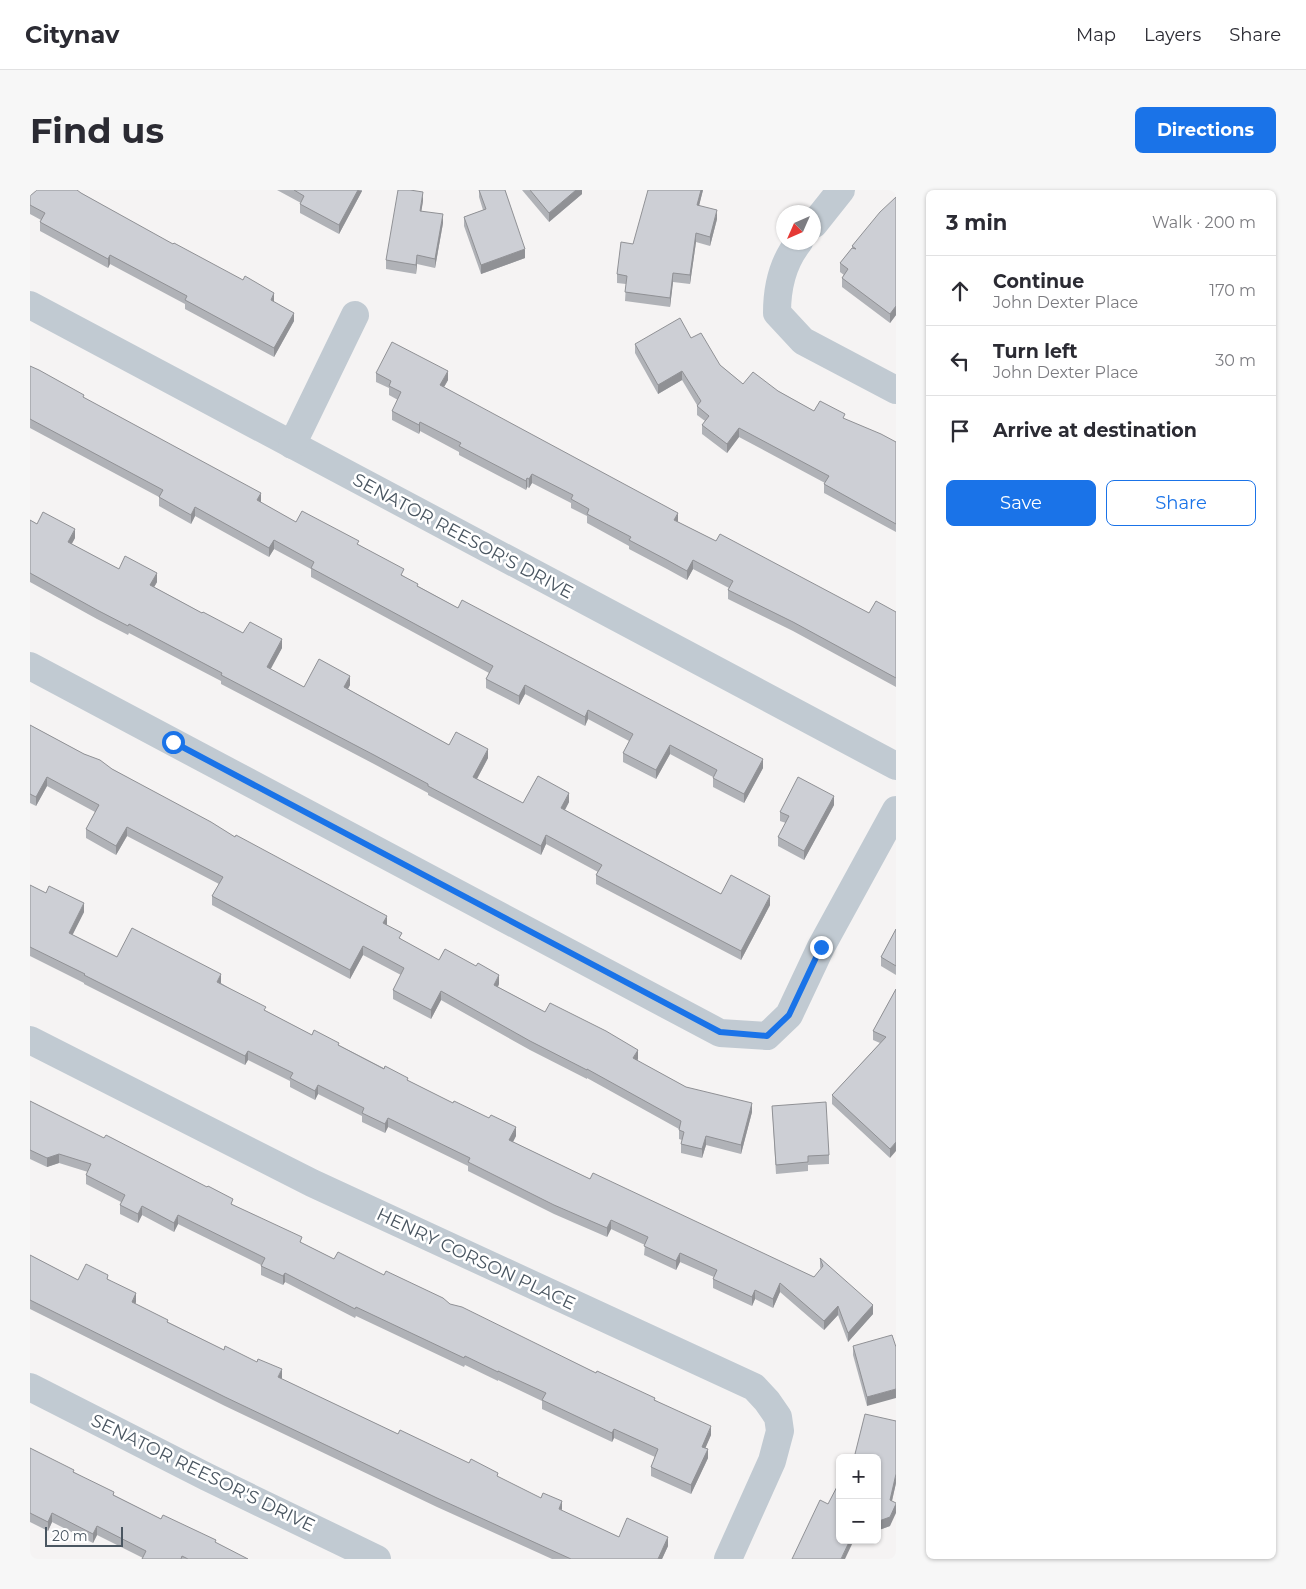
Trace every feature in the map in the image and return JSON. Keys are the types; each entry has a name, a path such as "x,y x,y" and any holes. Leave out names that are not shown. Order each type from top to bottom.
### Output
{"street":[{"path":"821,215 841,190"},
{"path":"794,250 783,269 777,297 777,313 804,341 896,390"},
{"name":"SENATOR REESOR'S DRIVE","path":"30,305 896,766"},
{"path":"292,445 355,315"},
{"path":"30,666 720,1032 767,1036 789,1015 821,947 896,810"},
{"name":"HENRY CORSON PLACE","path":"30,1040 312,1183 754,1387 768,1400 778,1417 780,1431 772,1461 728,1559"},
{"name":"SENATOR REESOR'S DRIVE","path":"30,1387 377,1559"}],"building":[{"path":"37,190 77,190 173,244 243,280 245,276 274,293 271,300 294,313 274,348 185,300 187,296 110,255 108,259 40,222 45,213 30,205 30,196"},
{"path":"294,190 358,190 339,225 300,204 304,196"},
{"path":"398,190 423,192 420,211 443,214 435,259 417,255 416,265 386,260"},
{"path":"479,190 505,190 525,249 481,265 464,217 486,209"},
{"path":"530,190 576,190 549,213"},
{"path":"648,190 701,190 697,205 717,210 710,237 696,233 690,275 673,273 670,298 625,292 627,276 617,274 621,242 633,244"},
{"path":"896,197 896,306 890,314 842,278 848,269 840,263 852,248 856,249 852,246 880,212"},
{"path":"680,318 691,338 701,333 720,365 743,384 753,372 778,391 814,411 820,401 845,414 843,418 896,442 896,524 824,484 829,476 739,428 727,444 702,425 709,416 697,406 701,401 682,371 658,385 635,344"},
{"path":"392,342 448,371 440,385 678,513 674,520 716,541 720,534 869,613 876,601 896,612 896,678 793,622 728,590 733,581 693,560 687,571 629,540 631,537 587,514 589,509 571,499 573,495 532,474 526,481 459,446 461,443 420,422 419,425 392,411 401,392 389,386 391,381 376,373"},
{"path":"30,366 84,395 83,397 261,493 257,500 296,522 302,511 359,541 357,544 404,569 401,575 418,584 417,586 458,608 462,600 763,759 744,794 713,778 717,770 670,745 656,770 623,753 633,734 588,710 585,717 525,685 519,696 486,679 493,666 311,568 314,562 274,540 269,548 195,507 191,515 159,497 163,490 30,419"},
{"path":"43,512 75,529 68,542 119,569 125,556 157,573 150,585 202,613 243,633 250,622 282,639 267,667 304,687 319,659 350,676 344,687 449,745 456,732 488,749 473,777 523,803 538,776 569,793 561,808 721,894 731,875 770,896 741,951 596,875 602,865 546,835 541,846 374,755 221,675 222,673 129,624 128,626 97,610 30,573 30,520 37,524"},
{"path":"30,725 84,754 100,760 112,769 211,822 235,837 236,835 387,916 383,923 402,933 399,938 439,960 445,949 476,966 478,963 499,975 494,985 545,1012 550,1003 606,1031 638,1050 633,1058 686,1087 752,1103 741,1145 706,1136 702,1149 681,1144 684,1132 679,1130 681,1121 587,1069 530,1041 441,991 431,1010 393,990 404,968 363,946 350,970 212,896 223,877 127,827 116,846 86,829 99,805 47,777 36,797 30,794"},
{"path":"798,777 834,796 804,851 778,837 789,816 780,812"},
{"path":"30,885 46,893 49,886 84,903 69,933 117,957 132,928 221,974 217,982 266,1007 264,1010 312,1035 314,1030 339,1043 338,1045 384,1069 385,1066 408,1078 407,1080 453,1103 454,1101 489,1118 491,1115 516,1127 509,1140 590,1179 593,1173 814,1277 823,1266 820,1258 873,1305 848,1333 838,1306 824,1321 780,1283 773,1299 755,1290 752,1297 713,1279 717,1270 680,1253 676,1261 644,1246 648,1237 611,1220 607,1228 554,1205 468,1162 470,1158 388,1118 385,1124 362,1113 364,1108 318,1085 315,1091 290,1078 293,1073 248,1051 245,1056 30,947"},
{"path":"896,929 896,966 881,957"},
{"path":"896,989 896,1142 890,1149 832,1095 886,1037 873,1031"},
{"path":"30,1101 104,1138 106,1135 208,1186 233,1199 231,1204 302,1237 300,1242 334,1259 338,1252 384,1275 386,1271 443,1298 450,1304 462,1307 596,1373 597,1371 711,1426 702,1447 708,1449 691,1485 651,1467 658,1449 614,1429 612,1433 542,1400 546,1393 465,1356 464,1358 356,1307 355,1309 285,1273 283,1276 261,1266 265,1258 178,1215 174,1223 142,1206 138,1214 120,1205 125,1195 86,1175 91,1164 59,1154 47,1158 30,1150"},
{"path":"826,1102 829,1155 808,1156 808,1162 776,1165 772,1106"},
{"path":"30,1255 78,1280 86,1264 108,1275 107,1279 136,1293 132,1302 168,1320 167,1322 224,1350 225,1346 257,1362 258,1359 282,1369 278,1377 398,1434 400,1430 469,1463 471,1459 498,1473 497,1476 541,1498 543,1493 562,1501 559,1509 619,1537 627,1518 668,1537 658,1559 571,1559 437,1498 225,1397 30,1300"},
{"path":"892,1335 896,1347 896,1389 867,1397 853,1346"},
{"path":"865,1414 896,1421 896,1474 890,1500 896,1504 890,1517 881,1520 881,1454 855,1454"},
{"path":"30,1448 114,1492 113,1495 161,1519 163,1515 216,1540 215,1542 248,1559 188,1559 182,1556 181,1559 142,1559 146,1551 97,1526 93,1534 52,1513 48,1522 30,1513"},
{"path":"836,1489 836,1544 848,1544 841,1559 792,1559 820,1500 828,1504"}],"route":[{"path":"173,742 720,1032 745,1036 767,1036 789,1015 821,947"}]}
